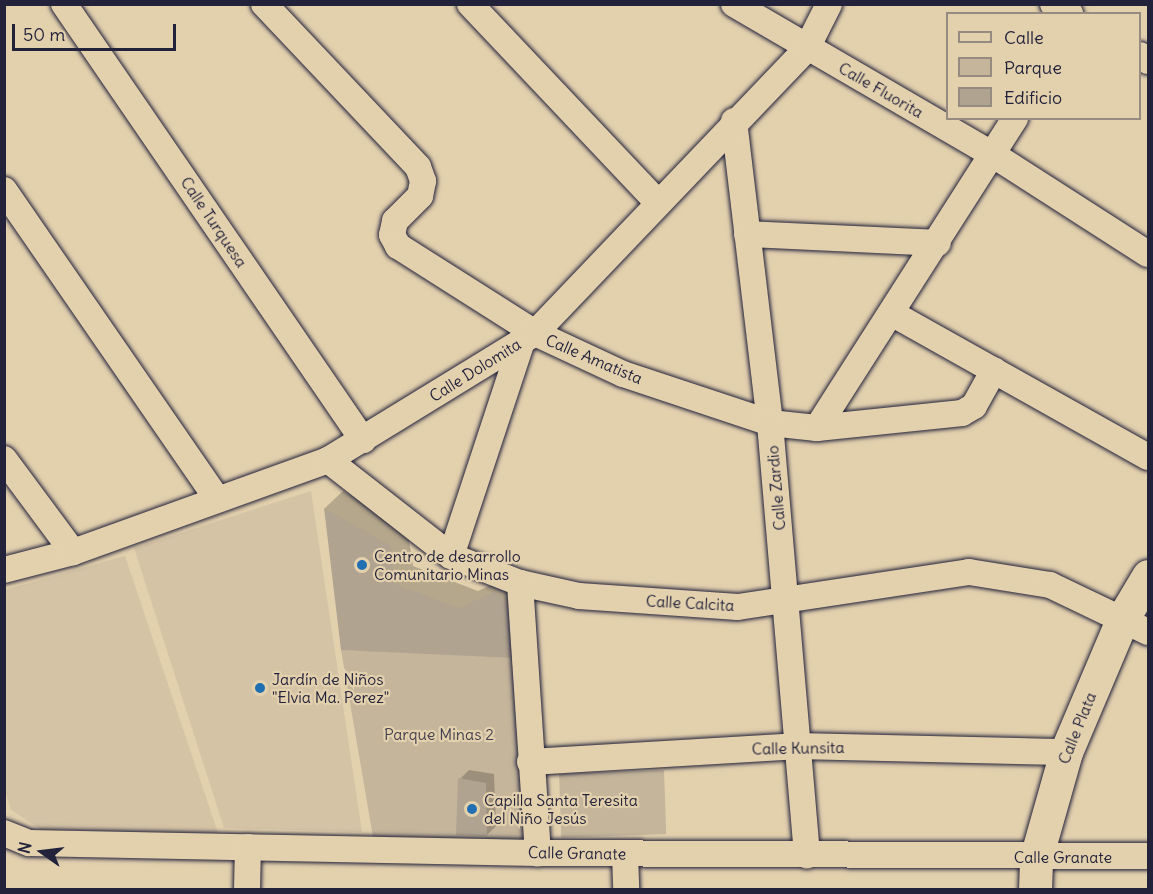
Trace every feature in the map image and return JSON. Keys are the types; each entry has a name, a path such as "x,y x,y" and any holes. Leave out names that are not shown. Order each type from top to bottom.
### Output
{"main road":[{"name":"Calle Plata","path":"1035,890 1036,858 1066,752 1136,625 1149,576"}],"street":[{"name":"Calle Turquesa","path":"64,4 363,440"},
{"name":"Calle Amatista","path":"264,4 418,168 423,181 420,196 395,221 392,235 398,246 529,337 623,374 770,423 817,428 962,412 974,406 994,370"},
{"path":"470,4 658,203"},
{"name":"Calle Fluorita","path":"734,4 992,154 1149,254"},
{"name":"Calle Dolomita","path":"4,570 73,552 328,460 529,337 734,121 807,48 829,4"},
{"path":"1053,4 1067,12"},
{"path":"817,428 893,314 1014,120"},
{"name":"Calle Zardio","path":"734,121 770,423 807,855"},
{"path":"4,190 217,500"},
{"path":"747,234 938,243"},
{"path":"893,314 1149,457"},
{"path":"451,556 529,337"},
{"path":"4,459 73,552"},
{"name":"Calle Calcita","path":"328,460 451,556 520,583 579,596 738,607 969,572 1050,585 1136,625"},
{"path":"520,583 530,762 538,853"},
{"name":"Calle Kunsita","path":"530,762 796,746 1066,752"},
{"name":"Calle Granate","path":"5,834 29,843 538,853 1036,858 1149,856"},
{"path":"247,890 248,847"},
{"path":"625,854 626,890"}],"shaded area":[{"name":"Jardín de Niños \"Elvia Ma. Perez\"","path":"311,491 362,832 224,828 134,548"},
{"path":"125,556 218,833 43,831 11,810 4,788 4,590"}],"green space":[{"name":"Parque Minas 2","path":"341,650 517,653 526,840 373,837"},
{"path":"664,770 666,834 561,838 559,774"}],"building":[{"name":"Centro de desarrollo Comunitario Minas","path":"324,508 390,545 395,584 459,608 494,592 509,605 513,658 341,650"},
{"name":"Capilla Santa Teresita del Niño Jesús","path":"458,778 486,783 487,836 456,835"}],"place":[{"name":"Centro de desarrollo Comunitario Minas","path":"362,565"},
{"name":"Jardín de Niños \"Elvia Ma. Perez\"","path":"260,688"},
{"name":"Capilla Santa Teresita del Niño Jesús","path":"472,809"}]}
